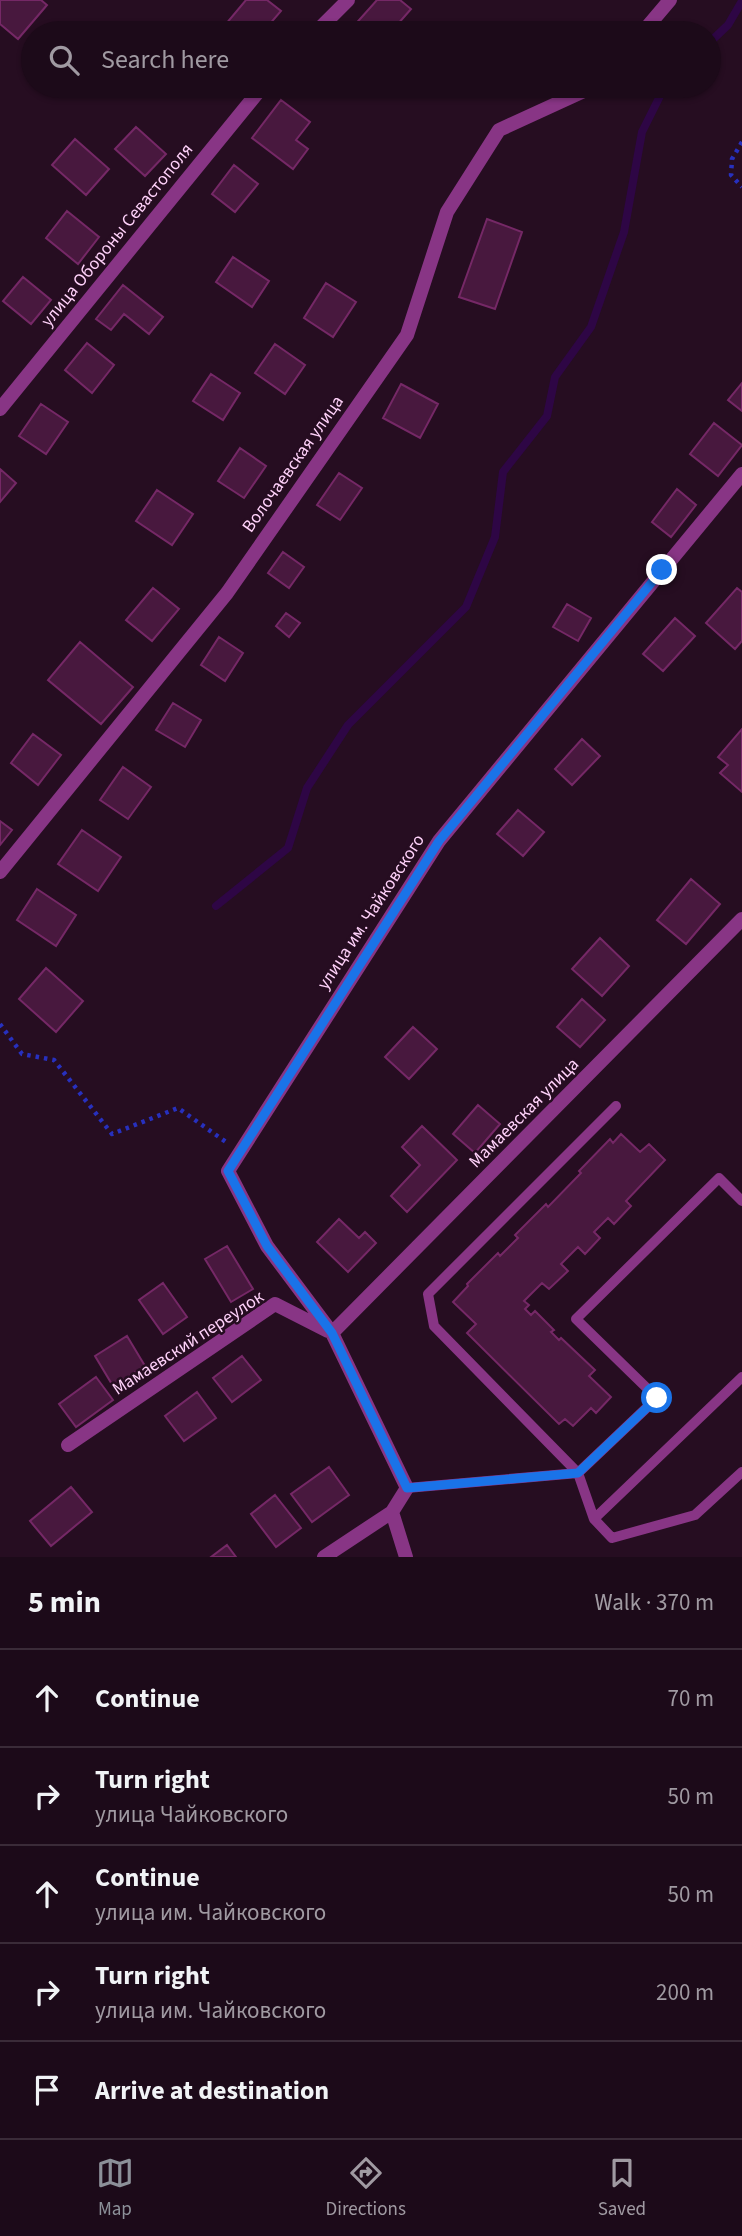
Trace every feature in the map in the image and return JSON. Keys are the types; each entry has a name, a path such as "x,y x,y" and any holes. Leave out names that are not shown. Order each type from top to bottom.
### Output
{"street":[{"path":"327,21 348,0"},
{"path":"652,21 670,0"},
{"name":"улица Обороны Севастополя","path":"0,409 253,98"},
{"name":"Волочаевская улица","path":"0,873 227,593 407,335 447,212 499,130 569,98"},
{"name":"улица им. Чайковского","path":"332,1333 267,1246 228,1171 439,841 742,474"},
{"name":"Мамаевская улица","path":"332,1333 742,919"},
{"name":"Мамаевский переулок","path":"68,1445 275,1304 332,1333"},
{"path":"324,1557 393,1512 407,1488 332,1333"},
{"path":"393,1512 406,1557"}],"lane":[{"path":"616,1107 428,1294 434,1326 578,1473 594,1519 612,1538 695,1515 742,1472"},
{"path":"407,1488 578,1473 657,1398 576,1319 719,1178 742,1201"},
{"path":"733,1192 742,1184"},
{"path":"594,1519 742,1377"}],"path":[{"path":"742,142 732,159 731,175 742,187"},
{"path":"0,1024 22,1054 54,1060 112,1134 178,1108 240,1152"}],"building":[{"path":"0,0 41,0 47,5 33,21 21,21 21,35 18,39 0,24"},
{"path":"246,0 267,0 281,11 272,21 228,21"},
{"path":"377,0 400,0 411,9 400,21 358,21"},
{"path":"281,100 310,122 296,140 308,149 293,169 252,138"},
{"path":"136,127 166,154 145,176 115,149"},
{"path":"75,139 109,169 86,195 52,165"},
{"path":"234,165 258,184 235,212 212,194"},
{"path":"67,211 99,237 78,264 46,238"},
{"path":"487,219 522,232 495,309 459,297"},
{"path":"233,257 269,281 252,307 216,282"},
{"path":"23,277 51,300 31,324 3,301"},
{"path":"326,283 356,302 333,337 304,318"},
{"path":"123,285 163,317 149,334 124,314 111,330 96,319"},
{"path":"87,343 114,365 92,393 65,370"},
{"path":"275,344 305,365 285,394 255,373"},
{"path":"211,374 240,393 223,420 193,401"},
{"path":"742,383 742,411 728,400"},
{"path":"401,384 438,404 420,438 383,418"},
{"path":"41,404 68,422 46,454 19,436"},
{"path":"714,423 742,445 718,476 690,454"},
{"path":"240,448 266,466 244,498 218,481"},
{"path":"0,469 16,483 0,502"},
{"path":"339,473 362,488 340,520 317,505"},
{"path":"677,489 696,505 671,537 652,522"},
{"path":"157,490 193,514 172,545 136,521"},
{"path":"283,552 304,567 289,588 268,573"},
{"path":"153,588 179,609 152,641 126,620"},
{"path":"737,588 742,592 742,641 735,649 706,623"},
{"path":"567,604 591,618 578,641 553,627"},
{"path":"286,613 300,623 289,637 276,626"},
{"path":"675,618 695,636 663,671 643,654"},
{"path":"219,637 243,653 225,681 201,665"},
{"path":"80,642 133,687 101,724 48,680"},
{"path":"173,703 201,720 185,747 156,730"},
{"path":"742,729 742,792 720,773 728,765 718,757"},
{"path":"33,734 61,755 38,785 11,763"},
{"path":"582,739 600,756 572,785 555,769"},
{"path":"123,767 151,787 128,819 100,800"},
{"path":"518,810 544,832 523,856 497,834"},
{"path":"0,821 12,830 0,845"},
{"path":"82,830 121,857 98,891 58,864"},
{"path":"691,879 720,904 686,944 657,920"},
{"path":"37,889 76,915 56,946 17,920"},
{"path":"600,938 629,966 602,996 572,969"},
{"path":"46,968 83,1001 56,1032 19,999"},
{"path":"582,999 605,1020 580,1047 557,1027"},
{"path":"413,1027 437,1049 409,1079 385,1057"},
{"path":"478,1105 500,1124 475,1153 453,1134"},
{"path":"422,1126 457,1160 407,1212 391,1196 420,1165 402,1147"},
{"path":"621,1134 640,1152 649,1144 665,1160 626,1201 631,1206 614,1224 608,1218 594,1232 600,1238 585,1254 578,1247 561,1264 568,1271 549,1289 542,1283 524,1301 529,1305 525,1309 531,1315 535,1311 554,1330 551,1332 559,1340 561,1338 595,1370 589,1376 611,1397 596,1413 591,1408 573,1426 565,1419 559,1424 467,1333 476,1324 453,1302 498,1253 500,1256 518,1238 515,1235 546,1204 548,1207 581,1173 579,1171 610,1139 613,1143"},
{"path":"339,1219 359,1238 365,1232 376,1243 348,1272 317,1242"},
{"path":"227,1246 253,1289 231,1302 205,1259"},
{"path":"163,1283 187,1317 163,1334 139,1300"},
{"path":"127,1336 145,1366 113,1386 95,1356"},
{"path":"242,1356 261,1380 232,1402 213,1378"},
{"path":"96,1377 113,1400 76,1427 59,1404"},
{"path":"197,1392 216,1418 184,1441 165,1416"},
{"path":"329,1467 349,1495 312,1522 291,1494"},
{"path":"71,1487 92,1512 51,1546 30,1521"},
{"path":"275,1495 301,1528 276,1547 251,1514"},
{"path":"227,1545 236,1557 211,1557"}],"waterway":[{"path":"721,32 742,1"},
{"path":"216,906 288,848 307,788 348,725 466,607 495,537 503,472 547,416 555,377 591,327 624,232 642,132 659,98"}],"route":[{"path":"657,1398 578,1473 407,1488 332,1333 267,1246 228,1171 439,841 662,570"}]}
